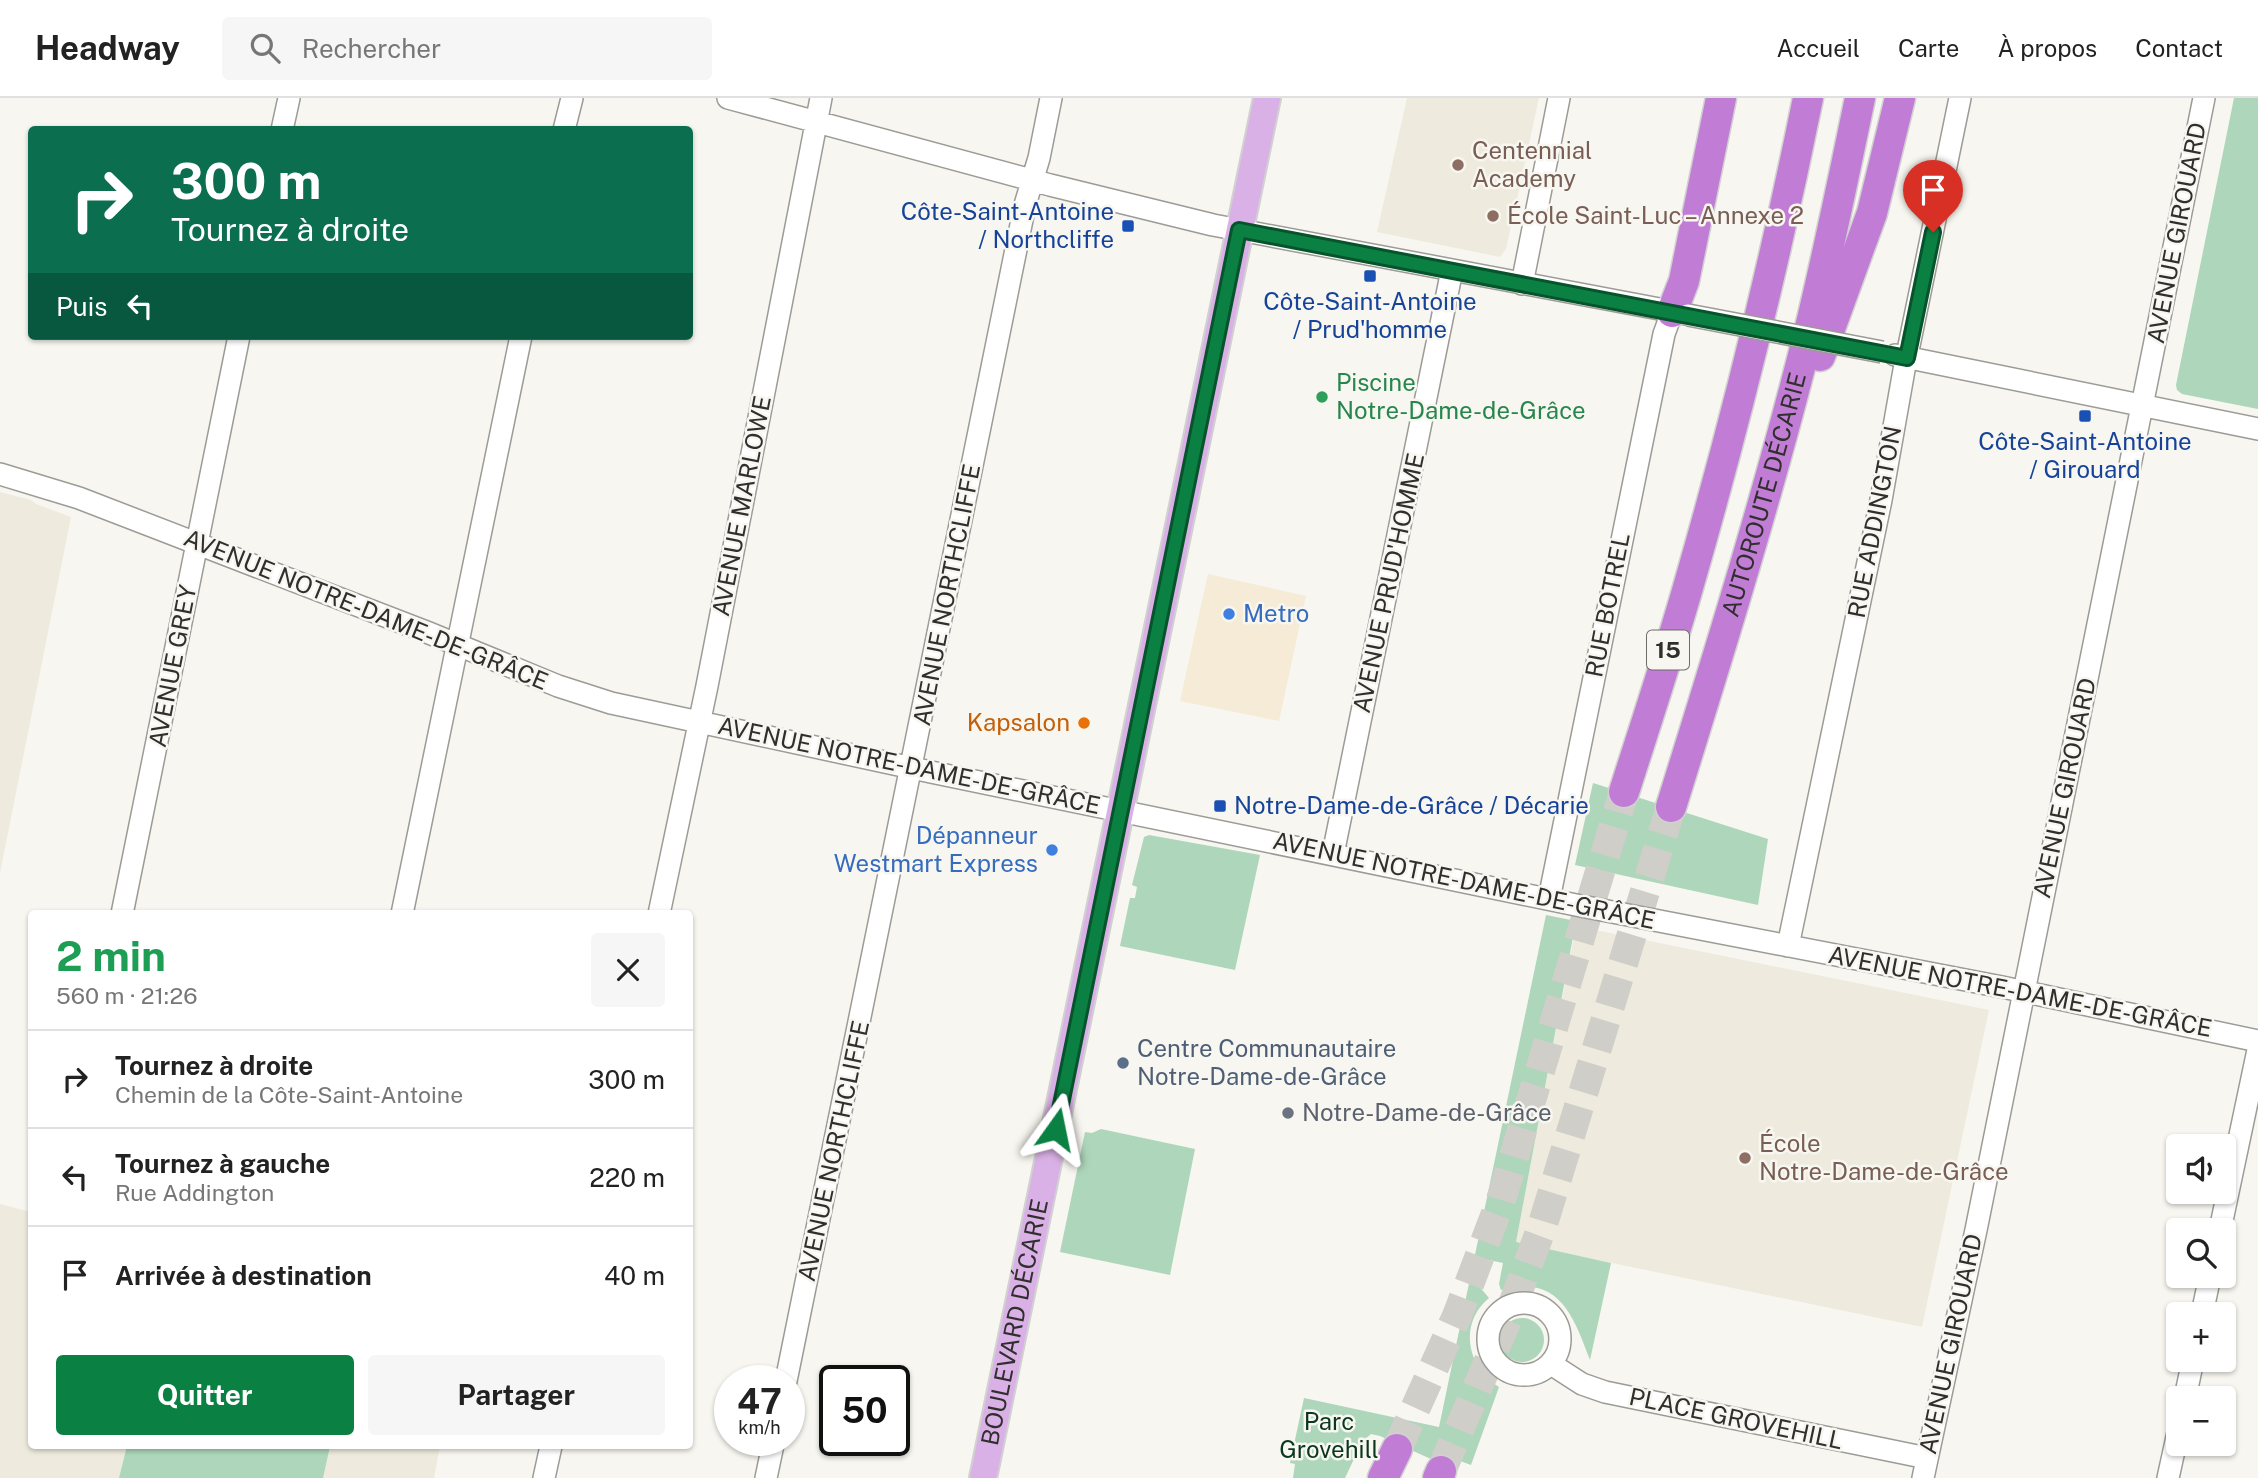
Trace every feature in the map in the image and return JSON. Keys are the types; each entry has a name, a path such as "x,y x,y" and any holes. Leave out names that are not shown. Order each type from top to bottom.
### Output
{"highway":[{"path":"1680,313 1721,98"},
{"name":"AUTOROUTE DÉCARIE","path":"1671,807 1752,543 1809,331 1860,98"},
{"path":"1752,543 1872,213 1900,98"},
{"name":"AUTOROUTE DÉCARIE","path":"1624,792 1688,587 1736,415 1805,107"},
{"path":"1383,1478 1397,1449"}],"main road":[{"name":"BOULEVARD DÉCARIE","path":"983,1478 1267,98"}],"street":[{"path":"283,126 289,98"},
{"path":"565,126 572,98"},
{"path":"728,98 1032,180 1239,230 1882,352 2258,429"},
{"name":"AVENUE MARLOWE","path":"660,910 821,98"},
{"name":"AVENUE NORTHCLIFFE","path":"789,1365 1025,205 1051,98"},
{"path":"1522,285 1559,98"},
{"name":"RUE ADDINGTON","path":"1788,946 1881,500 1960,98"},
{"name":"AVENUE GIROUARD","path":"1925,1468 2204,98"},
{"name":"AVENUE PRUD'HOMME","path":"1334,854 1452,270"},
{"name":"RUE BOTREL","path":"1549,899 1664,334 1680,313"},
{"name":"AVENUE GREY","path":"123,910 238,340"},
{"path":"403,910 520,340"},
{"name":"AVENUE NOTRE-DAME-DE-GRÂCE","path":"0,474 79,498 585,695 699,722 1120,811 1549,899 2024,991 2258,1041"},
{"path":"2223,1218 2258,1050"},
{"name":"PLACE GROVEHILL","path":"1551,1364 1583,1384 1605,1392 1925,1468"},
{"path":"544,1478 550,1449"},
{"path":"766,1478 771,1456"},
{"path":"2168,1478 2173,1456"}],"shaded area":[{"name":"Centennial Academy","path":"1407,98 1539,98 1506,249 1500,257 1377,232"},
{"path":"0,492 31,500 71,517 0,873"},
{"path":"1208,574 1306,596 1279,721 1180,701"},
{"name":"École Notre-Dame-de-Grâce","path":"1576,926 1989,1010 1922,1327 1515,1243"},
{"path":"0,1204 28,1211 28,1449 439,1449 434,1478 0,1478"}],"green space":[{"path":"2234,98 2258,98 2258,409 2182,394 2176,385"},
{"path":"1593,783 1768,839 1758,905 1575,865"},
{"path":"1149,835 1260,855 1235,970 1120,946 1130,898 1135,898 1137,887 1132,885 1144,837"},
{"name":"Parc Grovehill","path":"1546,915 1576,921 1516,1242 1611,1263 1590,1360 1570,1314 1561,1302 1550,1293 1537,1288 1501,1290 1499,1284 1503,1263 1484,1259 1478,1285 1489,1298 1479,1308 1473,1320 1470,1345 1480,1368 1499,1387 1471,1465 1452,1458 1442,1464 1371,1434 1362,1442 1345,1478 1293,1478 1295,1464 1290,1463 1304,1398 1439,1427"},
{"path":"1101,1129 1195,1149 1170,1275 1060,1252 1085,1132 1092,1133"},
{"path":"1522,1318 1537,1325 1544,1340 1537,1355 1522,1362 1507,1355 1500,1340 1507,1325"},
{"path":"126,1449 329,1449 323,1478 119,1478"}],"tunnel":[{"path":"1397,1449 1457,1316 1501,1200 1624,792"},
{"path":"1441,1471 1509,1315 1542,1227 1671,807"}],"place":[{"name":"Centennial Academy","path":"1458,165"},
{"name":"École Saint-Luc – Annexe 2","path":"1493,216"},
{"name":"Côte-Saint-Antoine / Northcliffe","path":"1128,226"},
{"name":"Côte-Saint-Antoine / Prud'homme","path":"1370,276"},
{"name":"Piscine Notre-Dame-de-Grâce","path":"1322,397"},
{"name":"Côte-Saint-Antoine / Girouard","path":"2085,416"},
{"name":"Metro","path":"1229,614"},
{"name":"Kapsalon","path":"1084,723"},
{"name":"Notre-Dame-de-Grâce / Décarie","path":"1220,806"},
{"name":"Dépanneur Westmart Express","path":"1052,850"},
{"name":"Centre Communautaire Notre-Dame-de-Grâce","path":"1123,1063"},
{"name":"Notre-Dame-de-Grâce","path":"1288,1113"},
{"name":"École Notre-Dame-de-Grâce","path":"1745,1158"}],"route":[{"path":"1056,1129 1239,230 1907,358 1933,232"}]}
